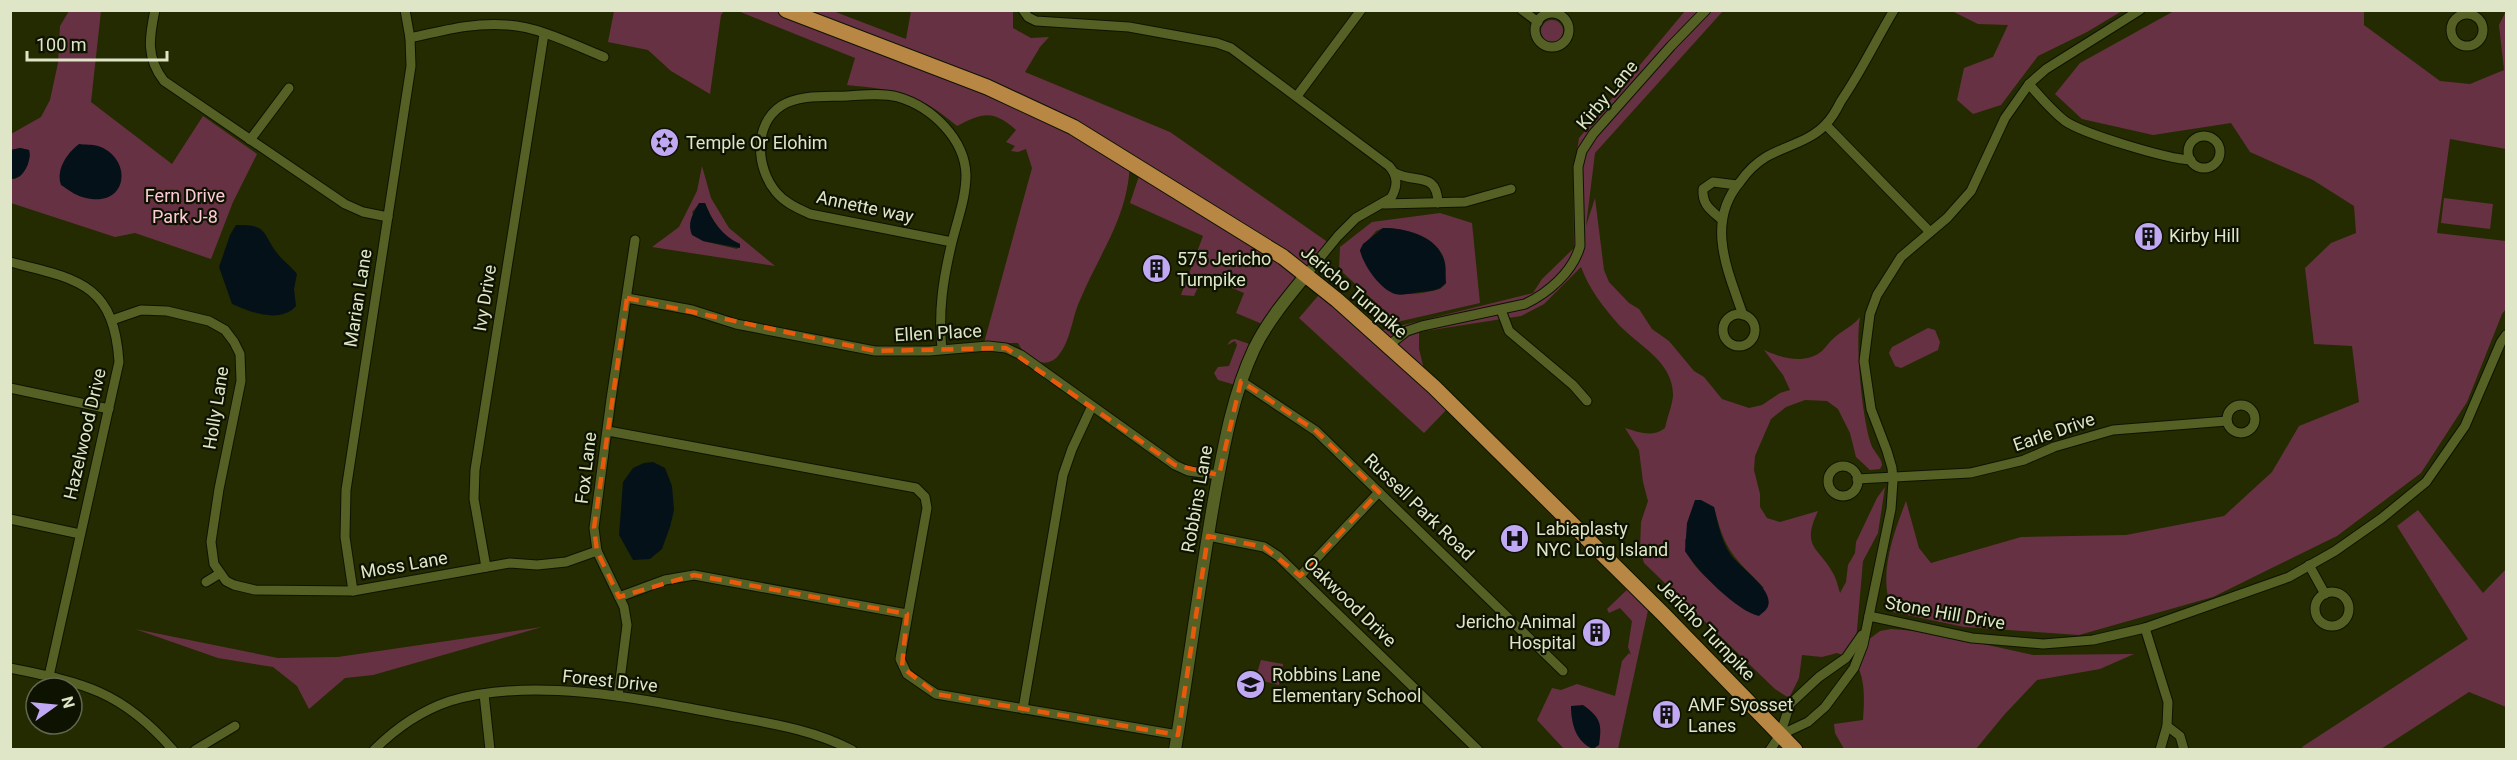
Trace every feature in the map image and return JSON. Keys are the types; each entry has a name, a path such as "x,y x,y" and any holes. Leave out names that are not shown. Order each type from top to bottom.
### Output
{"main road":[{"name":"Jericho Turnpike","path":"786,10 987,87 1073,127 1259,241 1306,275 1389,345 1539,490 1795,750"}],"street":[{"path":"155,10 149,42 156,70 164,81 345,204 363,212 388,217"},
{"name":"Marian Lane","path":"353,591 345,537 346,489 411,66 410,38 405,10"},
{"path":"1023,10 1028,17 1036,21 1129,27 1216,43 1231,48 1389,165 1395,172 1407,178 1432,183 1437,189 1438,203"},
{"path":"1297,96 1361,10"},
{"path":"1522,10 1538,22"},
{"name":"Kirby Lane","path":"1389,345 1407,331 1422,326 1525,304 1540,296 1565,273 1577,257 1580,246 1578,167 1582,151 1608,116 1706,10"},
{"path":"1743,315 1725,267 1722,245 1721,219 1737,185 1749,170 1766,157 1806,138 1826,125 1858,75 1894,10"},
{"name":"Stone Hill Drive","path":"2140,10 2046,69 2029,84 2005,117 1971,191 1947,218 1901,257 1887,277 1870,314 1864,361 1871,409 1887,451 1893,477 1891,509 1869,616 1972,638 2043,644 2092,640 2145,628 2278,581 2309,566 2382,518 2426,482 2465,426 2506,335"},
{"path":"410,38 464,26 510,25 544,34 604,57"},
{"name":"Ivy Drive","path":"486,567 474,500 475,470 544,34"},
{"path":"2029,84 2049,107 2067,122 2143,150 2174,159 2191,160"},
{"path":"250,140 289,88"},
{"name":"Annette way","path":"942,349 940,317 942,286 964,191 966,174 961,151 951,134 941,122 927,112 897,97 866,95 793,100 780,106 768,121 761,136 760,159 768,180 776,192 791,205 810,214 952,242"},
{"path":"1826,125 1930,232"},
{"path":"1306,275 1356,218 1391,198 1395,190 1395,172"},
{"path":"1721,219 1706,206 1702,197 1703,189 1713,182 1737,185"},
{"path":"1384,204 1474,200 1511,189"},
{"name":"Fox Lane","path":"618,696 627,625 624,607 597,551 594,528 635,240"},
{"name":"Hazelwood Drive","path":"10,262 69,277 92,293 112,320 117,335 119,362 49,676"},
{"name":"Robbins Lane","path":"1175,750 1208,536 1219,475 1241,381 1258,342 1284,302 1306,275"},
{"name":"Ellen Place","path":"627,298 692,310 736,324 874,351 988,346 1006,348 1021,355 1175,465 1188,471 1219,475"},
{"name":"Holly Lane","path":"112,320 141,310 156,310 209,321 225,330 240,354 241,381 219,489 211,542 214,564 219,574"},
{"path":"1501,310 1509,331 1573,386 1587,401"},
{"name":"Russell Park Road","path":"1241,381 1316,431 1563,671"},
{"path":"10,388 109,409"},
{"path":"1023,709 1063,475 1072,448 1092,406"},
{"name":"Earle Drive","path":"1857,479 1970,473 2024,460 2054,447 2113,430 2226,421"},
{"path":"608,430 908,485 920,490 925,497 927,508 900,659 904,670 936,694 1178,735"},
{"path":"1300,576 1379,492"},
{"path":"10,519 80,534"},
{"name":"Oakwood Drive","path":"1208,536 1264,547 1278,555 1478,750"},
{"name":"Moss Lane","path":"219,574 234,585 255,590 353,591 510,563 537,565 566,562 597,551"},
{"path":"2309,566 2325,594"},
{"path":"206,582 219,574"},
{"path":"619,597 665,580 694,575 907,614"},
{"path":"1866,628 1869,616"},
{"name":"Stone Hill Drive","path":"1780,735 1790,704 1819,677 1846,658 1866,628"},
{"name":"Stone Hill Drive","path":"1780,735 1808,722 1835,694 1860,656 1866,628"},
{"path":"2145,628 2168,702 2167,726 2160,750"},
{"path":"10,668 49,676"},
{"path":"84,686 112,696 142,716 173,750"},
{"name":"Forest Drive","path":"374,750 391,733 416,716 450,701 484,694 548,691 618,696 802,730 833,740 852,750"},
{"path":"484,694 490,750"},
{"path":"195,750 235,726"},
{"path":"2167,726 2180,736 2184,750"},
{"path":"1770,750 1780,735"}],"highlighted area":[{"path":"627,298 875,351 1006,348 1175,465 1219,475 1241,381 1316,431 1379,492 1300,576 1264,547 1208,536 1178,735 936,694 902,667 907,614 694,575 619,597 597,551 594,528"}],"green space":[{"name":"Fern Drive Park J-8","path":"69,11 101,11 91,102 172,164 203,116 257,154 233,202 211,259 135,233 115,237 11,203 11,179 22,175 30,156 29,150 20,148 11,150 11,134 41,117 50,100 58,63 60,26"},
{"path":"614,11 724,11 721,15 710,94 671,71 648,50 608,42"},
{"path":"738,11 833,11 906,39 911,11 1013,11 1013,28 1031,38 1049,37 1025,72 1170,132 1329,243 1267,326 1236,313 1244,293 1203,276 1194,296 1181,295 1203,236 1130,203 1142,167 1130,162 1128,182 1119,217 1080,300 1069,336 1058,356 1053,360 1041,362 1030,358 1018,343 984,343 1032,168 1026,149 1018,152 1011,151 1015,146 1006,142 1016,130 1001,119 987,115 957,126 918,99 893,91 847,85 855,58"},
{"path":"1685,11 1723,11 1595,153 1586,226 1595,198 1604,270 1609,282 1629,303 1639,309 1652,329 1669,341 1722,399 1749,408 1762,405 1780,393 1790,390 1783,375 1764,350 1785,358 1808,358 1822,351 1860,317 1858,344 1862,397 1871,445 1882,465 1880,469 1870,470 1856,457 1850,433 1838,409 1827,401 1805,400 1786,407 1771,419 1755,456 1754,470 1760,494 1760,507 1767,518 1780,522 1818,511 1813,524 1811,541 1829,566 1840,593 1846,582 1848,565 1855,553 1856,542 1877,498 1885,487 1878,533 1863,561 1856,641 1868,640 1880,631 1891,629 1929,632 2033,655 2134,654 2100,669 2037,680 1976,749 1844,749 1835,733 1834,724 1863,720 1862,679 1860,671 1851,659 1837,653 1822,657 1802,655 1799,678 1789,698 1775,689 1644,563 1640,550 1641,522 1648,501 1639,450 1625,428 1656,433 1665,428 1673,396 1672,384 1662,364 1619,325 1602,305 1581,267 1544,304 1521,316 1419,332 1419,349 1425,373 1379,331 1533,293 1542,279 1574,248 1573,178 1579,138","holes":["1714,507 1726,544 1764,588 1726,594 1706,577 1689,557 1685,540"]},
{"path":"1952,11 2122,11 2087,32 2038,56 2001,105 1973,114 1957,100 1964,68 1993,57 2008,25 1978,24"},
{"path":"2174,11 2364,11 2364,25 2440,81 2470,84 2504,70 2499,25 2506,11 2506,149 2450,139 2437,233 2506,241 2506,309 2467,402 2421,473 2337,536 2213,597 2079,635 1964,627 1893,612 1886,585 1887,570 1892,542 1906,501 1919,548 1931,563 2021,537 2126,535 2224,516 2272,472 2299,426 2359,402 2352,346 2314,344 2305,268 2331,243 2356,233 2354,206 2313,180 2250,152 2231,123 2153,135 2082,119 2055,94 2080,63"},
{"path":"1548,20 1556,20 1563,27 1563,35 1556,42 1548,42 1541,35 1541,27"},
{"path":"702,166 711,198 729,228 775,266 652,247 679,227 697,191","holes":["705,203 714,222 723,232 740,244 737,249 703,241 692,212 699,204"]},
{"path":"2444,198 2493,204 2490,229 2441,223"},
{"path":"1440,213 1472,223 1480,303 1397,322 1339,269 1340,247 1372,222","holes":["1383,228 1411,232 1429,240 1442,254 1446,283 1440,289 1410,294 1393,291 1378,280 1360,250 1376,231"]},
{"path":"1324,289 1451,405 1424,433 1299,318"},
{"path":"1928,328 1935,330 1940,342 1938,350 1901,368 1895,366 1889,353 1892,347"},
{"path":"1235,339 1255,346 1239,386 1218,380 1214,373 1218,367 1229,366 1237,345 1235,341 1227,345"},
{"path":"2418,510 2483,593 2506,569 2506,707 2469,692 2381,749 2304,749 2302,747 2468,639 2397,526"},
{"path":"1633,584 1650,601 1618,749 1564,749 1537,720 1552,688 1561,690 1577,684 1615,696 1622,661 1629,653 1631,655 1628,647 1632,621 1620,608 1609,613 1607,609"},
{"path":"542,627 373,675 345,678 309,709 297,686 273,667 218,658 135,629 278,658 338,657"},
{"path":"1261,660 1283,664 1279,685 1255,679"}],"shaded area":[{"path":"79,144 98,146 110,152 117,161 121,171 121,181 117,190 109,197 98,199 82,197 61,185 60,174 63,163"},
{"path":"20,148 29,150 28,164 23,173 11,179 11,150"},
{"path":"699,203 705,203 718,227 740,244 740,248 703,241 692,235 690,222"},
{"path":"236,225 254,226 263,231 277,253 297,274 294,289 296,306 289,311 282,314 265,315 232,304 219,267 230,235"},
{"path":"1383,228 1411,232 1429,240 1442,254 1446,283 1434,290 1404,295 1389,291 1378,282 1368,269 1360,250 1363,244"},
{"path":"653,462 665,468 672,486 674,510 662,549 650,559 633,560 619,535 623,482 633,468"},
{"path":"1695,500 1701,500 1714,507 1720,532 1728,550 1766,593 1768,606 1759,616 1750,613 1729,599 1698,569 1685,551 1687,523"},
{"path":"1583,705 1594,714 1599,722 1599,745 1593,749 1582,742 1573,726 1571,706"}],"place":[{"name":"Temple Or Elohim","path":"665,143"},
{"name":"Kirby Hill","path":"2148,236"},
{"name":"575 Jericho Turnpike","path":"1156,269"},
{"name":"Labiaplasty NYC Long Island","path":"1515,539"},
{"name":"Jericho Animal Hospital","path":"1597,632"},
{"name":"Robbins Lane Elementary School","path":"1251,685"},
{"name":"AMF Syosset Lanes","path":"1667,715"}]}
